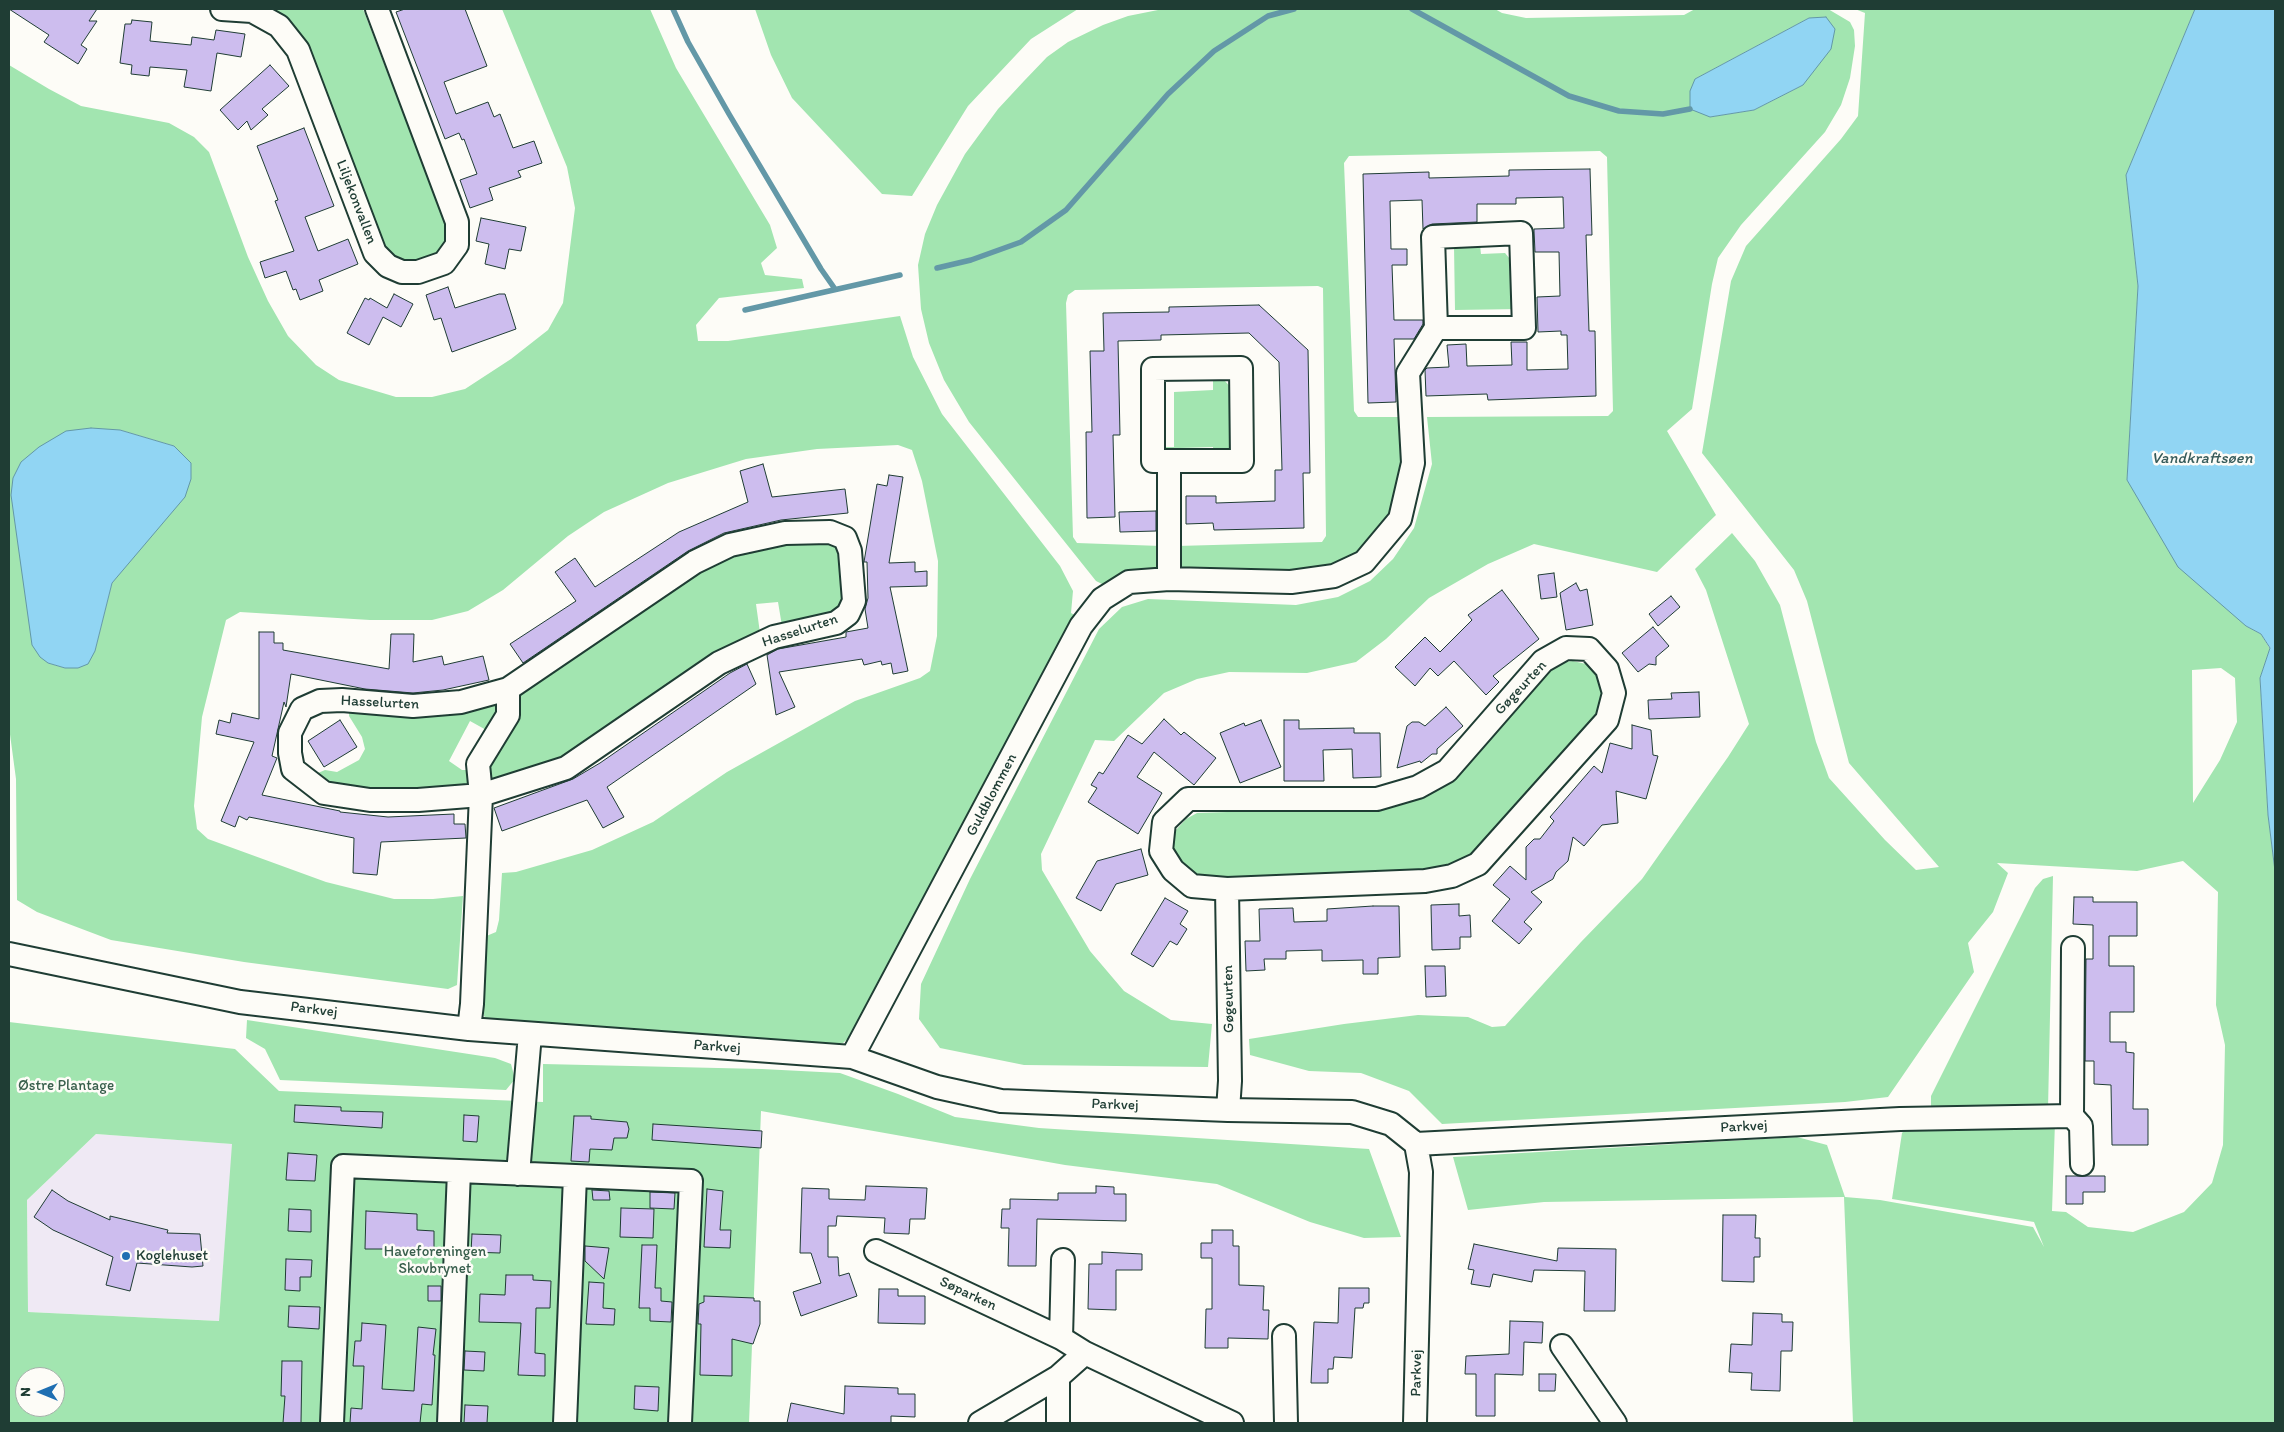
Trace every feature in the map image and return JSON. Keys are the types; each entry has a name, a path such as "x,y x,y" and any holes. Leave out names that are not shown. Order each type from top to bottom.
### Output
{"street":[{"name":"Liljekonvallen","path":"222,9 252,11 279,26 298,50 376,253 388,266 402,272 418,272 444,263 457,246 457,222 377,9"},
{"path":"1521,232 1524,328 1436,328 1433,237 1521,232"},
{"name":"Guldblommen","path":"852,1057 1081,626 1102,599 1129,582 1169,579 1291,582 1334,576 1364,562 1400,520 1413,463 1408,373 1436,328"},
{"path":"1241,368 1242,461 1169,461 1153,461 1153,369 1241,368"},
{"path":"1169,461 1169,579"},
{"name":"Hasselurten","path":"830,532 844,538 850,551 854,600 848,614 836,623 774,637 719,663 566,768 481,795 418,800 370,800 324,793 293,769 290,753 290,733 302,709 320,701 342,700 413,706 461,702 508,689 695,562 734,543 785,533 830,532"},
{"name":"Gøgeurten","path":"1566,648 1589,649 1607,669 1614,693 1607,720 1478,864 1452,876 1425,881 1227,888 1192,886 1173,870 1161,851 1164,822 1188,799 1377,800 1418,787 1447,771 1543,661 1566,648"},
{"path":"469,1029 472,1004 481,795 478,764 508,715 508,689"},
{"name":"Gøgeurten","path":"1227,888 1230,1081 1228,1110"},
{"path":"2073,948 2072,1116 2081,1126 2082,1164"},
{"name":"Parkvej","path":"9,954 240,1002 469,1029 852,1057 937,1087 1001,1100 1228,1110 1352,1112 1391,1124 1416,1144 1422,1172 1415,1423"},
{"path":"518,1174 530,1034"},
{"name":"Parkvej","path":"1416,1144 1900,1119 2072,1116"},
{"path":"332,1423 343,1166 691,1181 680,1423"},
{"path":"449,1423 458,1171"},
{"path":"565,1423 575,1176"},
{"name":"Søparken","path":"876,1251 1061,1338 1084,1353 1232,1423"},
{"path":"1061,1338 1062,1260"},
{"path":"1284,1336 1286,1423"},
{"path":"1562,1346 1615,1423"},
{"path":"980,1423 1058,1377 1084,1353"},
{"path":"1058,1377 1058,1423"}],"shaded area":[{"name":"Koglehuset","path":"96,1134 233,1144 219,1321 28,1312 27,1200"}],"green space":[{"path":"260,9 363,9 446,225 446,238 440,252 404,266 382,247 321,84"},
{"path":"502,9 650,9 676,68 770,225 777,248 761,263 765,275 802,279 804,288 719,298 696,325 698,341 728,341 900,316 913,357 942,414 1060,566 1073,591 1071,613 1078,617 853,1034 843,1043 822,1044 491,1024 484,1016 482,997 484,937 496,932 499,920 502,873 516,872 592,850 653,822 727,772 855,701 920,678 930,671 937,636 938,561 922,481 912,450 898,445 817,449 746,459 668,483 604,512 568,536 503,590 468,611 432,620 370,620 240,612 226,620 202,717 194,806 197,829 208,839 326,882 394,899 433,899 463,896 457,985 448,989 244,962 111,940 37,912 17,900 16,779 9,727 9,65 81,106 169,123 194,137 209,152 248,257 268,301 288,336 316,365 339,380 396,397 432,397 465,389 511,359 548,330 563,303 575,208 567,167","holes":["120,430 174,446 120,571 112,583 95,651 78,668 65,668 48,663"]},
{"path":"755,9 1078,9 1031,39 968,106 912,196 882,194 792,98 771,55"},
{"path":"1163,9 1495,9 1502,13 1526,18 1684,15 1695,9 1828,9 1850,22 1854,30 1855,46 1850,78 1841,105 1825,132 1741,225 1718,258 1712,284 1692,409 1667,431 1716,515 1657,572 1534,544 1488,564 1429,598 1386,639 1356,662 1307,673 1229,672 1197,679 1164,693 1114,741 1095,740 1041,854 1042,870 1090,951 1124,991 1171,1020 1212,1024 1208,1067 1024,1065 940,1048 919,1019 921,984 970,879 1099,629 1122,607 1148,599 1296,605 1338,597 1370,581 1393,559 1414,528 1432,464 1427,417 1608,416 1613,411 1607,157 1600,151 1349,156 1344,163 1354,411 1358,417 1402,417 1402,465 1396,508 1355,558 1329,572 1182,571 1177,546 1322,542 1326,536 1323,288 1318,286 1075,290 1068,295 1066,303 1073,537 1077,543 1161,546 1161,564 1153,573 1106,586 1096,581 969,422 944,380 929,343 921,309 918,265 925,234 937,205 965,154 998,109 1047,57 1068,42 1103,25 1128,16","holes":["1809,18 1803,85 1754,110 1710,117 1695,79"]},
{"path":"1855,9 2195,9 2126,175 2138,286 2127,480 2246,626 2261,634 2270,649 2260,678 2268,815 2275,871 2275,1423 1853,1423 1844,1197 1544,1202 1468,1210 1453,1157 1797,1137 1827,1145 1845,1197 1880,1200 2033,1227 2044,1247 2034,1222 1892,1199 1902,1133 1909,1125 2055,1122 2052,1211 2066,1212 2088,1227 2133,1232 2184,1212 2212,1183 2223,1145 2225,1045 2216,1005 2218,892 2183,861 2137,871 1997,863 2008,873 1993,912 1968,943 1974,972 1888,1097 1845,1102 1442,1124 1409,1091 1361,1073 1309,1071 1250,1055 1249,1039 1418,1015 1468,1017 1492,1027 1505,1026 1581,942 1642,879 1749,724 1706,590 1695,569 1732,533 1755,561 1780,605 1816,742 1829,778 1885,840 1916,870 1939,867 1849,763 1807,601 1794,570 1702,453 1731,281 1746,246 1841,139 1858,116 1865,13","holes":["2221,668 2235,678 2237,722 2220,760 2193,803 2192,670"]},
{"path":"1480,245 1481,254 1505,253 1510,259 1511,283 1518,283 1520,309 1455,310 1454,246"},
{"path":"1213,381 1225,381 1233,390 1234,445 1225,455 1214,455 1213,447 1180,448 1180,456 1168,455 1162,447 1174,447 1174,392 1213,390"},
{"path":"790,540 834,541 843,552 846,595 838,610 821,618 782,626 778,602 756,604 760,633 564,759 487,783 485,766 521,690 680,582 726,559 764,546"},
{"path":"1573,661 1586,664 1596,671 1603,682 1602,709 1472,856 1433,873 1192,879 1172,859 1175,831 1186,819 1197,813 1380,807 1445,783 1466,767 1552,666"},
{"path":"503,704 488,731 470,721 449,761 462,770 471,770 470,784 465,791 341,789 311,776 325,770 337,772 359,760 365,749 362,737 349,716 349,708"},
{"path":"2053,876 2048,1109 1931,1111 1931,1096 2035,888 2043,879"},
{"path":"247,1020 495,1058 511,1064 515,1079 506,1090 280,1080 265,1049 246,1038"},
{"name":"Haveforeningen Skovbrynet","path":"9,1022 235,1049 279,1091 543,1102 543,1064 762,1069 840,1073 955,1117 1039,1128 1369,1149 1401,1237 1364,1238 1310,1222 1217,1184 1065,1165 761,1111 749,1423 9,1423","holes":["96,1134 232,1144 219,1321 28,1312 27,1200"]}],"water":[{"name":"Vandkraftsøen","path":"2195,9 2275,9 2275,871 2268,815 2260,678 2270,648 2261,634 2246,626 2178,567 2127,480 2138,286 2126,175"},
{"path":"1826,17 1835,29 1831,49 1803,85 1754,110 1710,117 1690,109 1690,91 1695,79 1809,18"},
{"path":"91,428 120,430 174,446 191,463 191,479 185,497 112,583 95,651 88,664 78,668 65,668 48,663 40,657 32,645 11,495 13,478 21,462 39,447 66,431"}],"building":[{"path":"9,9 97,9 89,21 97,21 81,45 87,49 78,64 44,42 49,35"},
{"path":"405,9 465,9 487,66 444,82 456,114 488,102 494,117 500,114 513,148 534,141 542,163 518,171 521,177 489,188 493,200 470,208 460,180 477,174 464,139 462,140 459,133 445,139 396,12"},
{"path":"132,20 152,22 150,41 191,45 192,37 214,40 216,30 245,34 241,57 217,53 211,91 184,87 187,70 150,67 149,76 131,74 132,65 120,63 125,24 131,24"},
{"path":"270,65 289,86 262,109 268,115 251,130 247,121 238,130 220,110"},
{"path":"304,128 334,206 305,217 318,251 348,239 358,264 319,280 323,291 300,300 296,289 293,290 286,271 265,278 260,262 294,251 275,201 278,200 257,146"},
{"path":"1590,169 1592,235 1586,235 1589,331 1595,331 1596,396 1488,400 1487,394 1426,396 1425,370 1427,368 1449,367 1447,345 1466,344 1467,366 1512,365 1511,342 1527,342 1527,370 1568,369 1567,335 1561,335 1561,331 1538,332 1537,297 1560,296 1559,252 1535,252 1534,231 1534,229 1564,228 1563,197 1516,198 1516,204 1477,204 1477,222 1432,224 1423,229 1422,200 1390,201 1391,249 1407,249 1407,265 1392,265 1394,320 1423,320 1423,324 1414,339 1394,339 1396,402 1368,403 1363,174 1429,172 1429,178 1509,176 1509,170"},
{"path":"481,218 526,227 521,251 509,249 505,269 485,264 489,244 476,241"},
{"path":"448,287 455,308 499,294 505,294 516,329 452,352 441,318 434,320 426,295"},
{"path":"394,294 413,304 401,327 383,317 369,345 347,333 365,298 369,300 370,298 387,308"},
{"path":"1259,305 1308,350 1310,473 1303,473 1304,528 1214,530 1213,523 1186,524 1186,496 1216,496 1216,503 1275,501 1275,470 1282,470 1279,362 1249,333 1161,335 1161,340 1118,341 1120,435 1113,435 1115,517 1087,518 1086,432 1092,432 1090,351 1104,351 1103,313 1169,312 1169,307"},
{"path":"763,464 772,497 845,489 848,513 781,520 724,533 688,551 523,663 510,644 576,601 555,572 575,558 595,587 679,532 748,502 740,471"},
{"path":"889,475 903,477 889,563 915,562 915,572 927,571 927,586 890,587 908,671 893,674 891,663 882,665 881,661 864,665 862,659 779,672 795,707 776,715 767,655 778,649 846,637 846,632 868,628 865,609 868,598 867,562 864,562 877,484 887,486"},
{"path":"1156,511 1156,531 1120,532 1119,512"},
{"path":"1554,573 1557,597 1541,599 1538,575"},
{"path":"1576,583 1580,591 1587,589 1593,625 1566,630 1560,593"},
{"path":"1502,590 1539,639 1493,676 1499,682 1486,695 1454,661 1438,676 1430,668 1415,686 1395,667 1425,637 1440,652 1472,620 1468,615"},
{"path":"1671,596 1680,607 1658,626 1649,614"},
{"path":"1653,627 1669,646 1656,657 1656,665 1649,664 1638,672 1622,653"},
{"path":"259,632 274,632 274,643 283,643 283,650 389,669 391,634 414,634 413,662 442,656 444,665 483,656 489,680 443,690 413,693 365,689 291,674 286,707 284,702 272,756 277,758 262,795 340,812 388,817 454,814 454,824 465,824 466,838 381,842 377,875 353,873 354,838 249,817 247,820 239,816 235,827 221,821 254,742 216,734 219,720 230,723 232,713 259,719"},
{"path":"747,664 756,684 607,787 624,817 603,828 587,800 502,831 494,808 573,779 600,763 730,673"},
{"path":"1699,692 1700,717 1649,719 1648,700 1672,699 1671,693"},
{"path":"1446,707 1463,726 1437,749 1437,754 1432,754 1421,763 1420,761 1397,768 1407,726 1412,722 1419,722 1425,726"},
{"path":"1164,719 1181,735 1184,732 1216,758 1194,785 1154,752 1137,777 1162,793 1138,834 1088,802 1097,788 1091,785 1099,772 1103,774 1128,735 1142,744"},
{"path":"340,720 357,747 324,767 308,741"},
{"path":"1261,720 1281,767 1240,783 1220,733 1244,723 1245,726"},
{"path":"1284,720 1299,720 1299,729 1354,728 1354,733 1380,733 1381,777 1353,778 1352,749 1323,750 1324,781 1284,781"},
{"path":"1632,725 1651,730 1653,755 1658,756 1646,799 1616,791 1618,823 1602,825 1584,846 1573,837 1568,861 1556,872 1553,879 1531,892 1542,902 1524,922 1532,929 1519,944 1492,921 1510,899 1493,885 1510,866 1526,880 1526,847 1534,839 1540,839 1554,821 1550,817 1594,766 1602,773 1610,743 1632,749"},
{"path":"1141,849 1148,875 1116,884 1101,911 1076,898 1097,861"},
{"path":"2074,897 2093,897 2093,902 2137,902 2137,936 2109,936 2109,966 2134,966 2134,1012 2110,1012 2110,1042 2126,1042 2126,1052 2134,1053 2133,1109 2148,1109 2148,1145 2112,1145 2111,1085 2094,1084 2094,1061 2085,1061 2086,959 2093,959 2093,925 2073,924"},
{"path":"1165,898 1188,911 1180,924 1187,929 1177,945 1170,941 1153,967 1131,954"},
{"path":"1459,904 1459,916 1470,915 1471,937 1460,937 1460,949 1432,950 1431,905"},
{"path":"1399,906 1400,957 1378,958 1378,974 1363,974 1363,960 1322,961 1322,950 1286,951 1286,959 1264,959 1265,970 1246,971 1245,941 1260,941 1259,909 1293,908 1294,922 1327,921 1327,909"},
{"path":"1425,966 1445,966 1446,996 1426,997"},
{"path":"295,1105 341,1107 341,1111 383,1112 382,1128 294,1122"},
{"path":"464,1115 479,1116 477,1142 463,1141"},
{"path":"574,1116 591,1116 591,1119 627,1122 629,1129 627,1138 614,1138 612,1150 590,1149 589,1162 571,1161"},
{"path":"653,1124 762,1131 761,1148 652,1140"},
{"path":"288,1153 317,1155 315,1181 286,1180"},
{"path":"2066,1176 2105,1176 2105,1192 2083,1192 2083,1204 2066,1204"},
{"path":"866,1186 927,1188 925,1219 910,1219 909,1234 884,1233 885,1218 837,1216 836,1226 828,1226 828,1257 838,1257 839,1276 849,1273 857,1296 801,1316 793,1292 821,1283 811,1253 800,1253 802,1188 829,1189 829,1199 865,1200"},
{"path":"1096,1186 1114,1187 1114,1194 1126,1194 1126,1221 1037,1219 1036,1266 1008,1266 1009,1228 1001,1228 1002,1209 1010,1209 1010,1199 1058,1200 1058,1193 1096,1193"},
{"path":"707,1189 723,1191 720,1230 731,1230 730,1248 704,1247"},
{"path":"52,1190 68,1201 110,1220 110,1216 168,1230 167,1233 200,1234 203,1266 137,1263 130,1291 106,1285 113,1257 53,1230 34,1217"},
{"path":"592,1190 609,1191 610,1200 593,1200"},
{"path":"650,1192 675,1193 674,1209 650,1208"},
{"path":"621,1208 654,1209 653,1238 620,1237"},
{"path":"289,1209 311,1210 311,1232 288,1231"},
{"path":"366,1211 417,1214 417,1230 434,1231 434,1249 365,1249"},
{"path":"1723,1215 1756,1215 1755,1238 1760,1238 1760,1257 1754,1257 1754,1282 1722,1281"},
{"path":"1212,1230 1233,1230 1233,1246 1239,1246 1239,1285 1264,1286 1263,1310 1269,1310 1268,1339 1228,1338 1228,1348 1205,1348 1206,1309 1212,1309 1212,1258 1201,1258 1201,1243 1212,1243"},
{"path":"472,1234 501,1235 500,1253 471,1252"},
{"path":"1474,1244 1557,1261 1558,1248 1616,1249 1615,1311 1584,1311 1585,1271 1534,1270 1532,1282 1493,1274 1490,1287 1471,1284 1474,1270 1468,1269"},
{"path":"642,1245 657,1245 655,1288 661,1288 661,1301 672,1302 671,1322 650,1321 650,1308 639,1308"},
{"path":"585,1246 609,1248 604,1279 585,1261"},
{"path":"1102,1252 1142,1254 1142,1270 1116,1270 1116,1310 1088,1309 1089,1264 1102,1264"},
{"path":"286,1259 312,1260 311,1277 300,1277 300,1291 285,1290"},
{"path":"506,1275 533,1275 533,1280 551,1281 550,1308 536,1308 535,1353 545,1354 545,1376 518,1375 521,1323 479,1322 480,1294 505,1295"},
{"path":"589,1282 604,1283 603,1308 615,1309 614,1325 586,1324"},
{"path":"428,1286 441,1286 441,1301 428,1301"},
{"path":"1339,1288 1369,1288 1369,1303 1364,1303 1363,1308 1355,1308 1352,1358 1334,1357 1333,1369 1328,1369 1328,1383 1311,1383 1314,1322 1338,1323"},
{"path":"879,1289 898,1289 898,1296 925,1296 925,1324 878,1323"},
{"path":"704,1296 754,1298 754,1301 760,1301 760,1324 753,1344 732,1339 732,1376 700,1375 701,1324 698,1324 699,1304 704,1302"},
{"path":"289,1306 320,1307 319,1329 288,1327"},
{"path":"1753,1313 1782,1314 1782,1322 1793,1322 1792,1351 1781,1351 1780,1391 1751,1390 1752,1373 1729,1372 1731,1344 1752,1345"},
{"path":"1510,1321 1543,1322 1542,1343 1524,1342 1523,1375 1495,1374 1495,1416 1476,1416 1476,1374 1465,1374 1466,1356 1509,1354"},
{"path":"362,1323 386,1325 382,1389 414,1391 418,1327 436,1329 433,1355 435,1355 432,1405 422,1404 420,1423 350,1423 351,1408 362,1409 364,1366 353,1366 355,1341 361,1341"},
{"path":"465,1351 485,1352 484,1371 464,1370"},
{"path":"282,1361 302,1361 301,1423 283,1423 285,1396 281,1396"},
{"path":"1539,1374 1556,1374 1555,1391 1539,1391"},
{"path":"635,1386 659,1387 658,1411 634,1409"},
{"path":"845,1386 898,1388 898,1394 915,1394 915,1417 891,1416 891,1423 787,1423 791,1403 844,1414"},
{"path":"465,1405 488,1406 487,1423 464,1423"}],"waterway":[{"path":"673,9 688,42 729,114 821,269 835,289"},
{"path":"937,268 971,260 1021,242 1066,210 1168,94 1214,51 1268,16 1294,9"},
{"path":"1412,9 1569,96 1619,111 1663,114 1690,109"},
{"path":"745,310 900,275"}],"place":[{"name":"Koglehuset","path":"126,1256"}],"park label":[{"name":"Østre Plantage","path":"66,1086"}]}
